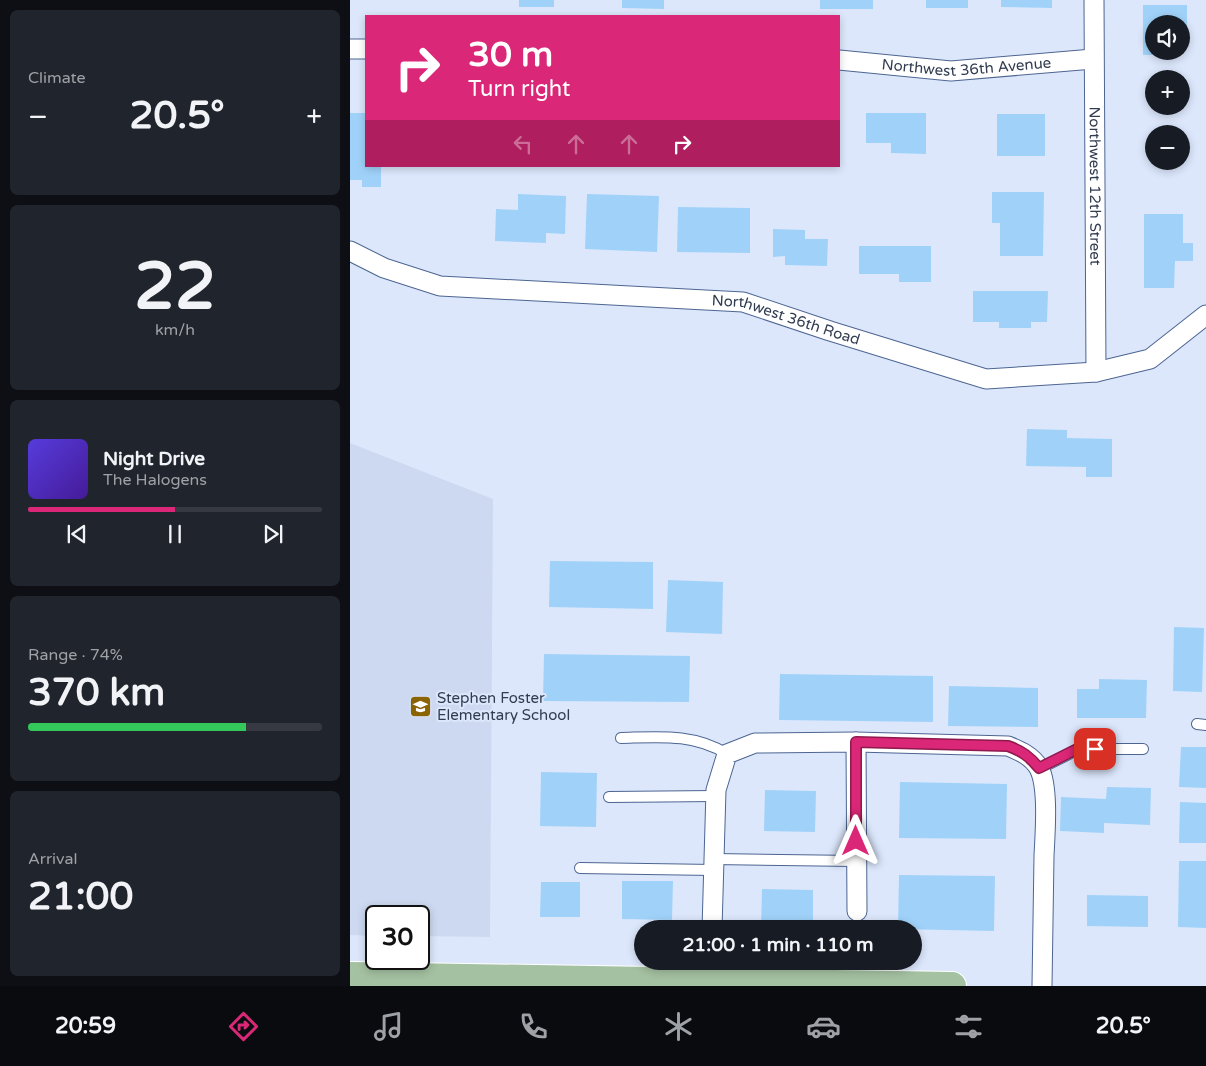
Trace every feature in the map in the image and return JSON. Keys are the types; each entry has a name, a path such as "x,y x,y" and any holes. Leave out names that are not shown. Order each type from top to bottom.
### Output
{"main road":[{"path":"350,976 482,982 711,972 952,986"}],"street":[{"name":"Northwest 12th Street","path":"1094,0 1096,372"},
{"path":"350,49 365,49"},
{"name":"Northwest 36th Avenue","path":"840,60 950,71 1093,59"},
{"name":"Northwest 36th Road","path":"350,251 384,268 440,286 743,302 830,331 986,378 1096,372 1150,359 1206,315"},
{"path":"856,742 857,911"},
{"path":"712,920 715,796 727,754 755,743 856,742 1008,746 1026,755 1039,768 1043,785 1045,820 1042,986"}],"lane":[{"path":"621,738 675,737 696,740 714,746 727,754"},
{"path":"1039,768 1079,748 1143,749"},
{"path":"609,797 715,796"},
{"path":"580,868 856,861"}],"shaded area":[{"name":"Stephen Foster Elementary School","path":"350,443 493,499 490,937 430,936 430,905 365,905 365,936 350,935"}],"building":[{"path":"519,0 554,0 554,7 519,7"},
{"path":"622,0 664,0 664,9 622,8"},
{"path":"820,0 873,0 873,9 820,9"},
{"path":"926,0 968,0 968,8 926,8"},
{"path":"1001,0 1052,0 1052,8 1001,7"},
{"path":"1143,5 1187,5 1187,15 1145,15 1145,55 1143,55"},
{"path":"350,113 365,113 365,167 381,167 381,187 362,187 362,180 350,180"},
{"path":"866,113 926,113 926,154 891,153 891,143 866,143"},
{"path":"997,114 1045,114 1045,156 997,156"},
{"path":"992,192 1044,192 1043,256 1000,256 1000,223 992,223"},
{"path":"518,194 566,196 565,234 546,233 546,243 495,241 496,209 518,210"},
{"path":"587,194 659,196 657,252 585,249"},
{"path":"678,207 750,208 750,253 677,252"},
{"path":"1144,214 1183,214 1183,243 1193,243 1193,261 1175,261 1174,288 1144,288"},
{"path":"773,229 805,230 805,239 828,239 827,266 785,265 785,256 773,257"},
{"path":"859,246 931,246 931,282 899,282 899,274 859,274"},
{"path":"973,291 1048,291 1047,322 1031,322 1031,328 999,328 999,322 973,322"},
{"path":"1027,429 1067,430 1067,438 1112,439 1112,477 1086,477 1086,467 1026,466"},
{"path":"550,561 653,562 653,609 549,607"},
{"path":"668,580 723,582 722,634 666,632"},
{"path":"1174,627 1204,628 1202,692 1173,691"},
{"path":"544,654 690,656 689,702 543,701"},
{"path":"780,674 933,676 933,722 779,720"},
{"path":"1099,679 1147,680 1146,718 1077,718 1077,689 1099,689"},
{"path":"949,686 1038,688 1038,727 948,726"},
{"path":"1181,747 1206,747 1206,788 1179,787"},
{"path":"541,772 597,773 596,827 540,826"},
{"path":"900,782 1007,784 1006,839 899,838"},
{"path":"1107,787 1151,788 1150,825 1104,823 1104,833 1060,831 1061,797 1106,799"},
{"path":"765,790 816,791 815,832 764,831"},
{"path":"1180,802 1206,803 1206,843 1179,843"},
{"path":"1179,861 1206,861 1206,928 1178,927"},
{"path":"899,875 995,876 994,931 922,930 922,920 898,920"},
{"path":"622,881 673,881 672,920 622,919"},
{"path":"541,882 580,882 580,917 540,917"},
{"path":"762,889 813,890 813,920 761,920"},
{"path":"1087,895 1148,896 1148,927 1087,926"}],"place":[{"name":"Stephen Foster Elementary School","path":"421,707"}],"route":[{"path":"856,841 856,742 1008,746 1020,751 1039,768 1079,748 1095,749"}]}
